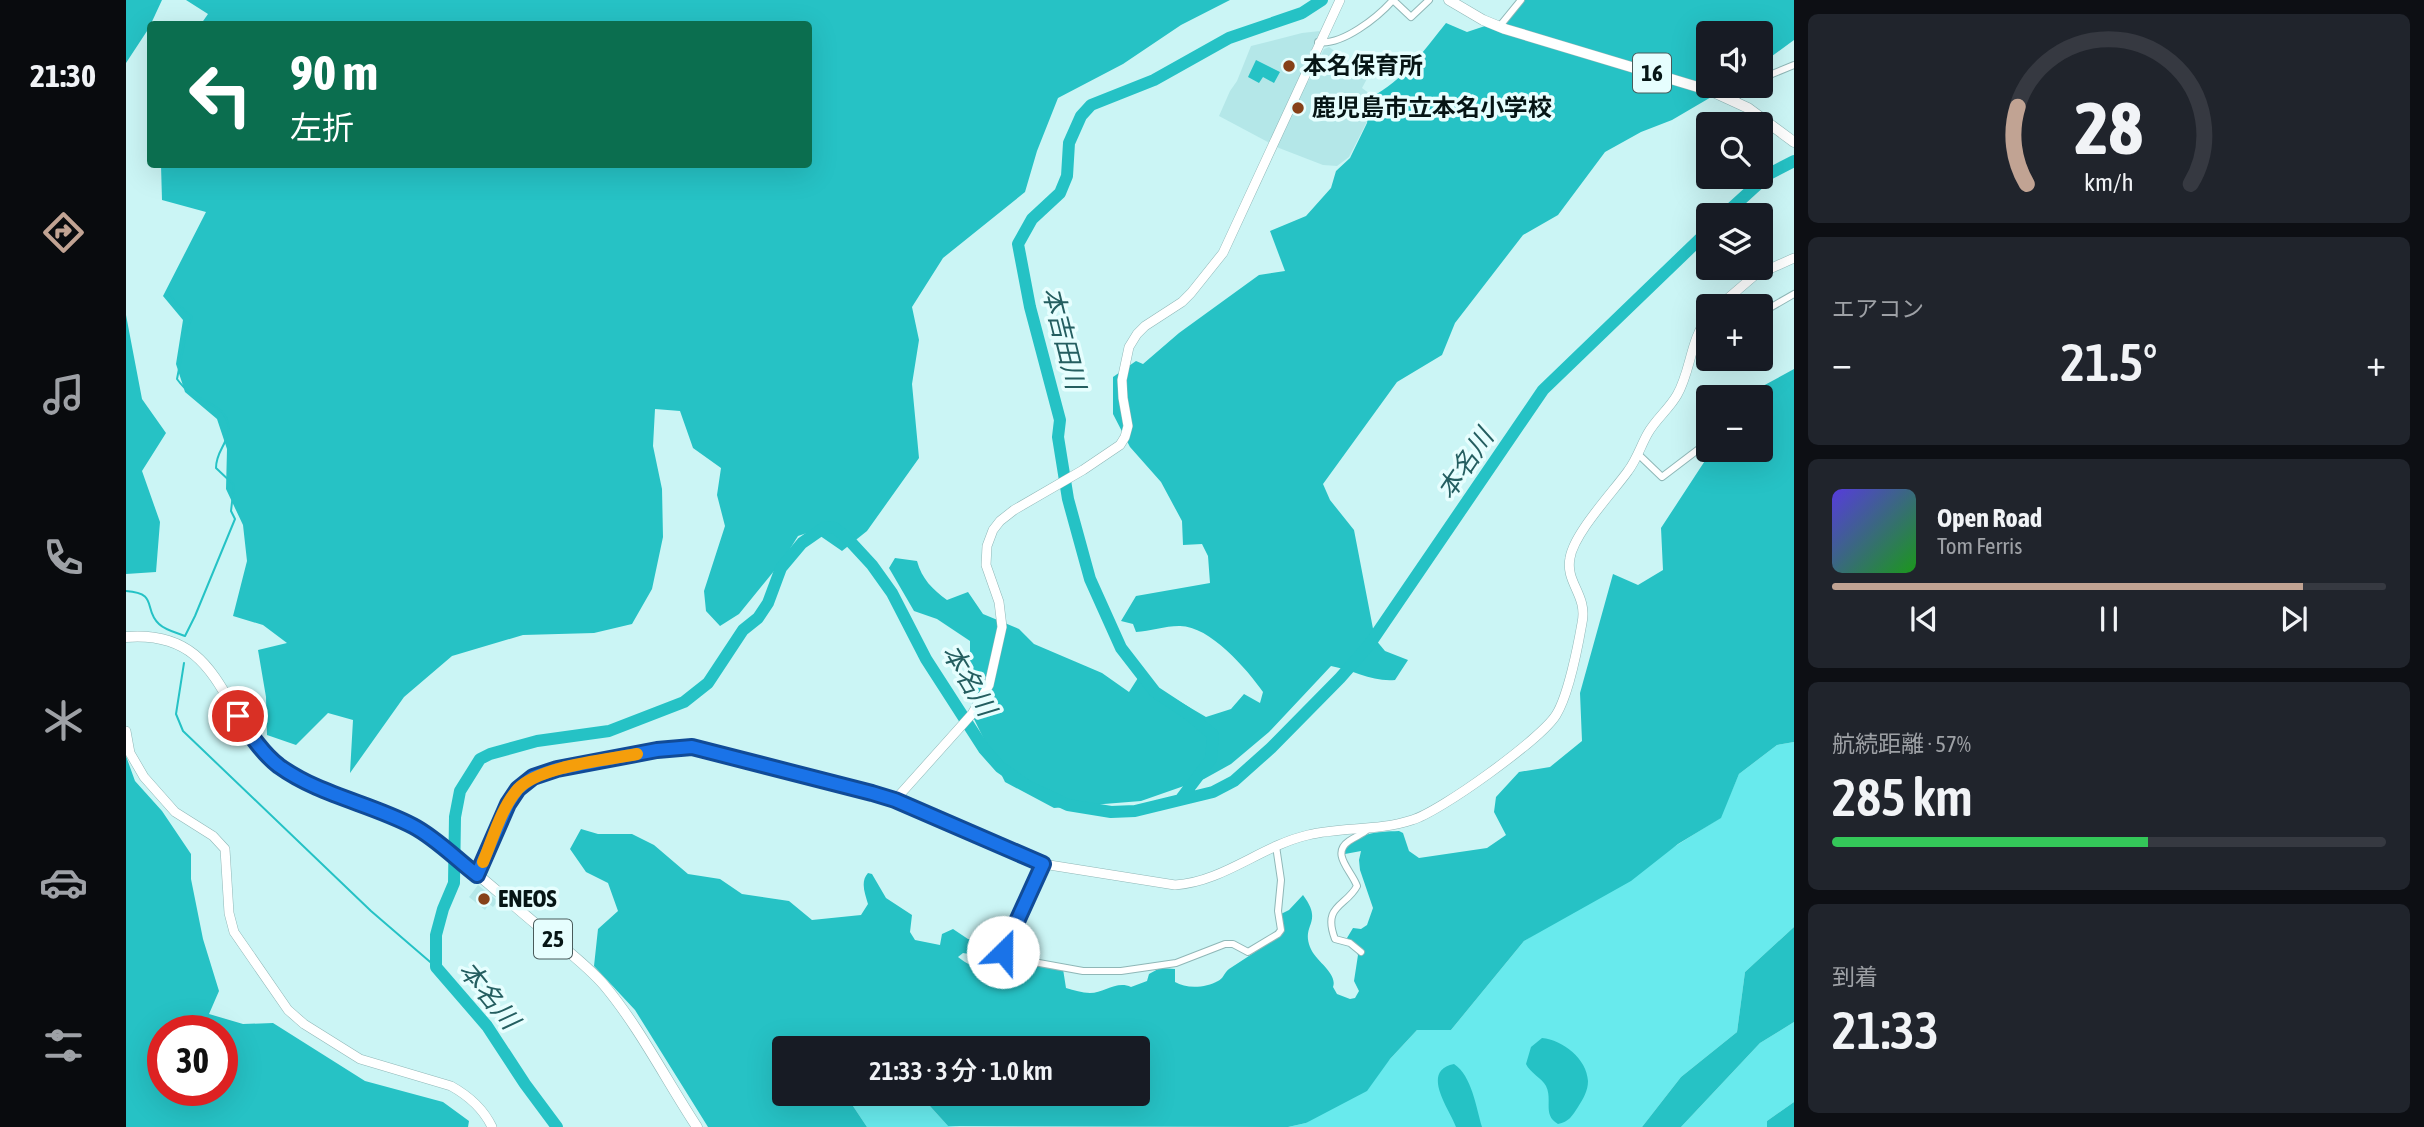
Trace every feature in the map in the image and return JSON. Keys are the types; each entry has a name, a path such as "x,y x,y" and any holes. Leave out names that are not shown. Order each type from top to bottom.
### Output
{"main road":[{"name":"16","path":"1449,0 1462,3 1499,27 1734,100 1794,142"},
{"name":"25","path":"126,637 163,639 194,654 216,677 250,734 278,765 313,786 391,815 415,827 583,964 603,984 630,1021 697,1127"}],"street":[{"path":"895,800 972,713 989,685 1002,627 999,602 986,565 989,538 1000,521 1120,445 1128,426 1122,380 1129,347 1145,326 1191,293 1223,253 1318,42 1340,0"},
{"path":"1318,42 1325,43 1354,32 1393,0 1410,17 1429,0"},
{"path":"1499,27 1521,0"},
{"path":"1773,74 1794,65"},
{"path":"1733,294 1754,276 1794,258"},
{"path":"1773,306 1794,293"},
{"path":"477,875 508,804 524,783 543,773 657,750 692,747 895,800 1043,864 1163,884 1189,884 1212,877 1291,839 1406,822 1433,812 1550,724 1565,695 1584,615 1582,598 1570,576 1570,555 1574,545 1639,454 1648,432 1675,398 1682,386 1696,341"},
{"path":"1639,454 1661,477 1696,451"},
{"path":"126,731 130,753 144,778 175,812 213,836 225,849 229,913 234,932 288,1010 304,1024 360,1059 451,1086 480,1108 492,1127"},
{"path":"1361,952 1350,943 1335,939 1332,932 1332,913 1357,886 1342,861 1340,854 1343,846 1370,828"},
{"path":"1043,864 1004,944 1003,952 1006,957 1083,971 1121,971 1176,963 1225,944 1233,944 1248,952 1278,934 1281,930 1278,911 1281,880 1276,846"}],"shaded area":[{"path":"126,0 162,0 152,21 147,21 147,31 126,63"},
{"path":"186,0 1230,0 1181,25 1123,64 1058,98 1037,151 1025,192 943,258 912,307 919,340 912,384 919,458 867,531 842,551 813,531 798,536 783,560 739,614 720,626 706,611 704,591 725,526 717,495 721,468 693,448 680,411 655,409 653,446 662,489 663,537 652,589 632,624 594,633 523,635 452,656 404,697 350,773 353,720 328,713 296,745 267,735 266,697 258,650 287,643 263,625 233,616 247,561 243,525 226,489 227,449 217,419 185,392 176,364 183,320 163,296 206,212 162,200 161,168 812,168 812,21 203,21 208,14"},
{"path":"1518,0 1794,0 1794,40 1773,55 1773,21 1696,21 1696,98 1710,98 1672,120 1641,132 1605,152 1558,215 1523,235 1455,323 1442,355 1397,382 1323,484 1330,500 1354,530 1375,639 1385,651 1408,660 1395,680 1370,678 1331,666 1269,732 1231,764 1204,779 1141,801 1054,808 1005,782 974,719 970,641 937,619 914,611 889,568 895,558 917,561 928,583 947,600 968,592 983,614 1019,629 1034,644 1102,673 1129,692 1143,670 1160,690 1206,717 1231,709 1244,694 1260,703 1263,692 1215,640 1191,628 1179,626 1136,632 1133,624 1121,621 1136,596 1210,583 1208,556 1202,544 1183,545 1182,521 1161,482 1130,447 1113,414 1113,377 1136,361 1143,364 1179,333 1259,275 1285,271 1270,231 1306,216 1331,188 1336,171 1350,158 1367,123 1371,97 1403,74 1446,23 1467,32 1503,20"},
{"name":"鹿児島市立本名小学校","path":"1320,31 1299,78 1308,82 1324,49 1329,47 1369,75 1362,88 1378,100 1349,157 1337,166 1323,165 1279,148 1219,116 1251,46"},
{"path":"1256,60 1280,72 1274,83 1263,77 1259,83 1248,77"},
{"path":"126,315 142,399 166,433 142,471 160,522 156,572 126,574"},
{"path":"1794,369 1794,742 1777,745 1739,774 1721,818 1678,844 1631,881 1524,941 1451,1030 1417,1030 1390,1059 1367,1091 1306,1123 1288,1127 948,1126 930,1106 1150,1106 1150,1036 772,1036 772,1106 853,1106 867,1127 708,1127 635,1010 594,966 598,929 618,911 608,883 586,872 570,849 581,829 598,834 632,834 654,845 688,874 720,879 742,894 789,901 812,920 861,915 868,904 864,880 868,873 872,874 886,898 912,915 910,932 915,940 940,945 942,934 953,929 968,939 1003,945 1003,959 1000,963 992,958 963,953 958,957 964,962 988,971 1021,976 1040,964 1063,969 1066,988 1087,993 1121,985 1131,987 1147,981 1149,974 1160,968 1175,969 1175,982 1185,986 1196,987 1213,983 1280,935 1281,914 1289,910 1303,895 1312,912 1308,933 1310,947 1332,977 1337,994 1355,998 1359,991 1354,981 1358,955 1347,938 1353,928 1361,929 1367,925 1373,908 1360,870 1361,851 1345,854 1343,852 1360,837 1383,832 1403,833 1409,851 1419,858 1487,848 1506,835 1494,812 1496,797 1519,772 1550,767 1582,741 1580,693 1613,574 1638,585 1663,570 1661,528 1704,462 1773,462 1773,385 1765,385"},
{"path":"1794,742 1794,927 1745,972 1737,1032 1681,1077 1642,1127 1288,1127 1306,1123 1390,1059 1417,1030 1451,1030 1524,941 1720,818 1739,774 1777,745"},
{"path":"126,756 135,781 162,811 191,854 191,879 203,939 219,991 209,1014 212,1015 147,1015 147,1106 238,1106 238,1023 273,1023 365,1081 443,1102 469,1121 468,1127 126,1127"},
{"name":"ENEOS","path":"478,885 498,901 493,907 489,904 485,910 469,897"},
{"path":"1794,927 1794,1022 1760,1043 1681,1127 1642,1127 1681,1077 1737,1032 1745,972"},
{"path":"1794,1022 1794,1102 1767,1121 1767,1127 1681,1127 1760,1043"},
{"path":"1542,1038 1566,1047 1579,1058 1587,1073 1588,1085 1582,1101 1570,1118 1558,1124 1550,1116 1546,1086 1526,1064 1531,1047"},
{"path":"1454,1064 1469,1084 1482,1127 1456,1127 1444,1102 1438,1083 1439,1075 1444,1068"},
{"path":"1794,1102 1794,1127 1767,1127 1767,1121"},
{"path":"853,1106 930,1106 948,1126 960,1127 867,1127"}],"waterway":[{"name":"本吉田川","path":"1180,800 1211,759 1213,735 1187,713 1155,692 1121,648 1090,579 1068,499 1058,437 1060,420 1030,307 1018,244 1032,219 1060,193 1067,176 1069,143 1081,116 1091,105 1154,80 1229,38 1302,13 1322,0"},
{"name":"本名川","path":"1737,203 1769,174 1794,161"},
{"name":"本名川","path":"557,1127 487,1026 436,967 436,935 454,883 455,817 460,791 480,759 537,741 609,731 684,702 708,683 743,630 758,618 768,603 781,568 802,543 825,527 835,528 872,565 892,593 926,659 984,749 1000,767 1027,786 1068,805 1111,812 1135,811 1213,792 1234,781 1271,748 1340,678 1369,645 1543,390 1696,243"},
{"path":"126,591 143,595 159,624 185,636 235,519 231,511 234,485 216,468 227,437 228,424 221,411 188,391 177,379 192,317 175,302 168,291"},
{"path":"184,663 176,714 183,731 371,911 436,967"}],"slow traffic":[{"path":"483,862 508,804 524,783 557,769 637,754"}],"place":[{"name":"本名保育所","path":"1289,66"},
{"name":"鹿児島市立本名小学校","path":"1298,108"},
{"name":"ENEOS","path":"484,899"}],"route":[{"path":"238,716 268,756 296,777 415,827 477,875 508,804 524,783 557,769 657,750 692,747 715,751 895,800 1043,864 1004,944 1003,952"}]}
